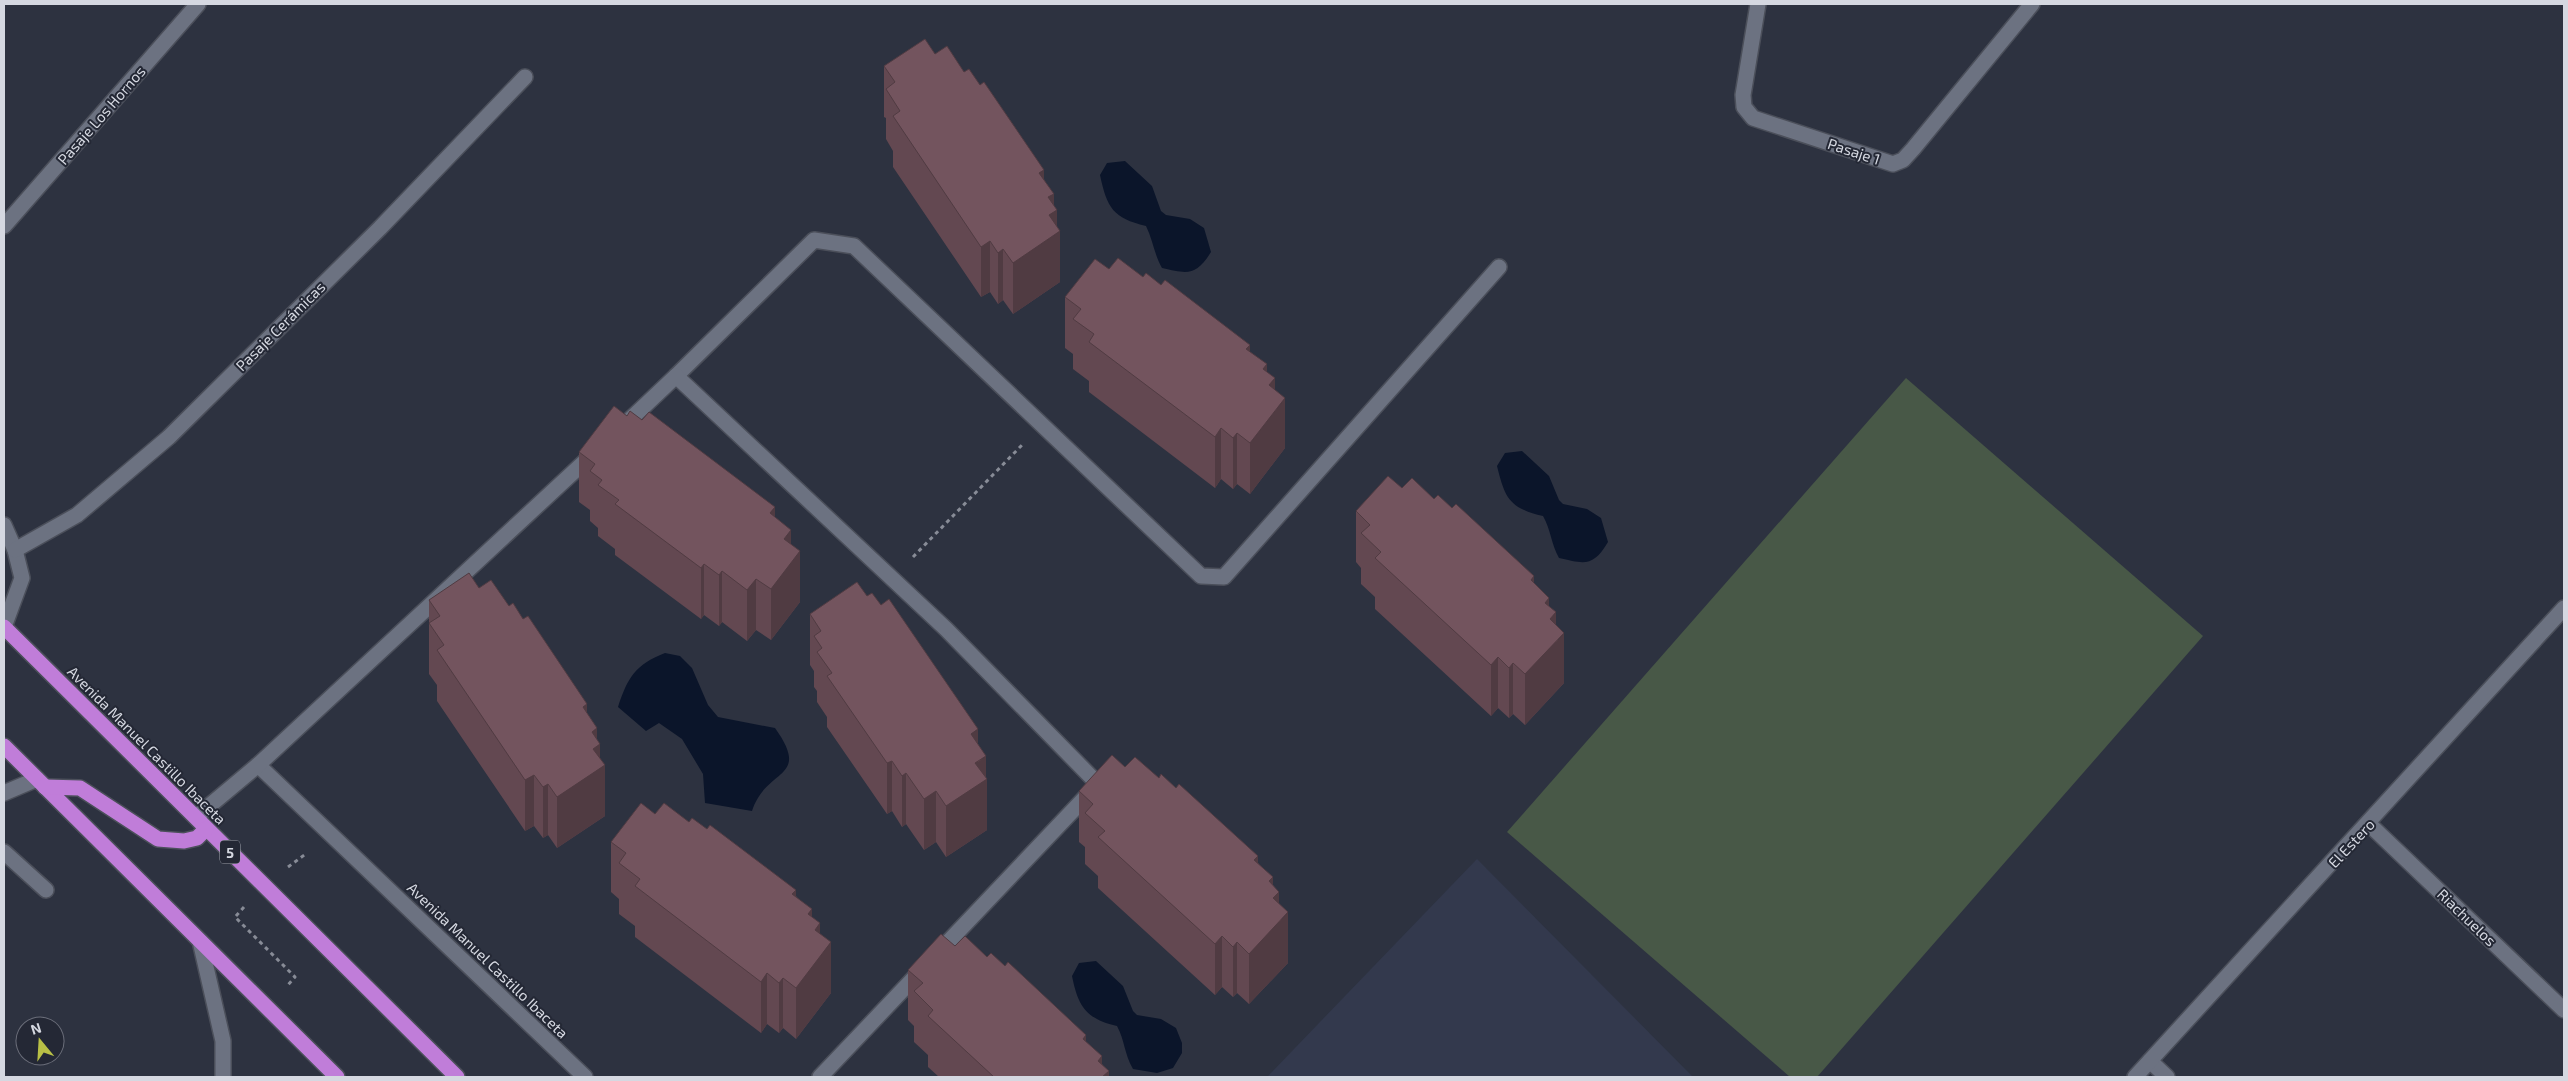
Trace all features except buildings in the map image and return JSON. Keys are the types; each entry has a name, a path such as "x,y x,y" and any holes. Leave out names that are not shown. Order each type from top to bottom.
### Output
{"highway":[{"name":"Avenida Manuel Castillo Ibaceta","path":"4,627 456,1077"},
{"path":"4,746 337,1077"},
{"path":"41,783 80,788 158,839 184,842 197,838 201,823"}],"street":[{"name":"Pasaje Los Hornos","path":"4,226 198,4"},
{"name":"Pasaje 1","path":"1758,4 1742,95 1744,107 1753,118 1893,164 1902,160 1913,150 2032,4"},
{"name":"Pasaje Cerámicas","path":"15,550 77,515 169,437 380,228 525,77"},
{"path":"201,823 258,765 676,376 814,240 854,246 1201,576 1224,577 1499,267"},
{"path":"676,376 946,629 1098,784 820,1077"},
{"name":"Avenida Manuel Castillo Ibaceta","path":"4,525 15,550 22,578 4,627"},
{"name":"El Estero","path":"2135,1077 2369,824 2564,608"},
{"name":"Avenida Manuel Castillo Ibaceta","path":"258,765 584,1077"},
{"path":"4,793 41,783"},
{"name":"Riachuelos","path":"2369,824 2564,1010"},
{"path":"4,852 46,890"},
{"path":"200,941 223,1041 223,1077"},
{"path":"2150,1061 2167,1077"}],"path":[{"path":"892,579 1042,425"}],"shaded area":[{"path":"1125,161 1152,186 1161,211 1166,215 1190,219 1204,228 1211,252 1206,260 1196,269 1185,272 1162,268 1146,226 1119,215 1109,204 1100,175 1107,163"},
{"path":"1522,451 1549,476 1559,500 1563,504 1587,509 1601,518 1608,542 1593,560 1576,562 1559,558 1543,516 1516,505 1506,494 1497,466 1505,453"},
{"path":"665,653 680,656 692,668 708,705 718,717 775,728 785,745 789,757 788,766 759,797 752,811 705,803 703,774 682,739 659,723 646,731 618,707 625,688 634,673 646,662"},
{"path":"1477,859 1693,1077 1267,1077"},
{"path":"1096,961 1123,986 1133,1011 1137,1015 1161,1019 1176,1028 1182,1043 1182,1053 1173,1068 1157,1073 1133,1069 1117,1026 1098,1019 1085,1010 1077,995 1072,976 1079,963"}],"green space":[{"path":"1906,378 2203,636 1817,1077 1790,1077 1507,832"}]}
